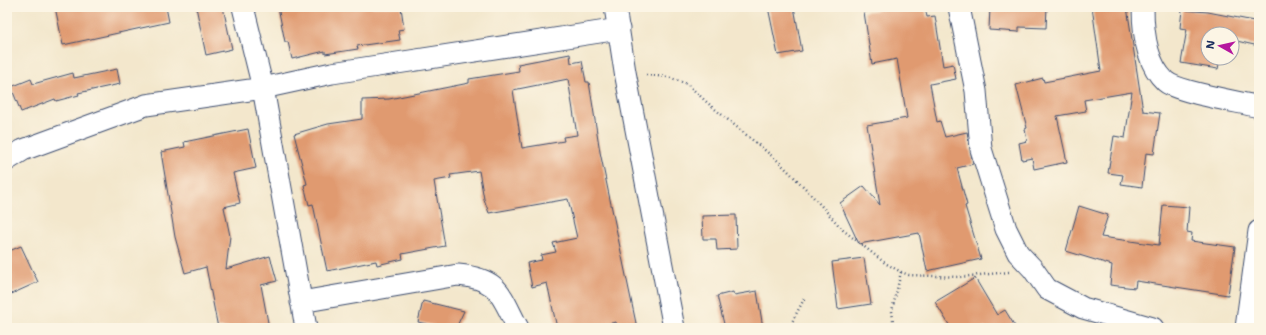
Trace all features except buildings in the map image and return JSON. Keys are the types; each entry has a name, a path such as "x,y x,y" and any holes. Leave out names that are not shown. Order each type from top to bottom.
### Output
{"street":[{"path":"243,7 263,88 306,328"},
{"path":"615,7 625,72 674,328"},
{"path":"959,7 976,91 981,149 1006,229 1018,253 1033,269 1047,289 1083,308 1153,328"},
{"path":"1143,7 1143,23 1150,56 1156,70 1166,83 1182,90 1259,107"},
{"path":"7,160 23,150 146,105 263,88 332,73 619,29"},
{"path":"1246,328 1259,231"},
{"path":"301,302 458,275 472,277 491,283 500,293 518,328"}],"path":[{"path":"625,72 668,77 687,84 778,161 843,230 885,263 901,272 910,275 960,277 1033,269"},
{"path":"894,328 892,311 901,272"},
{"path":"789,328 805,297"}]}
